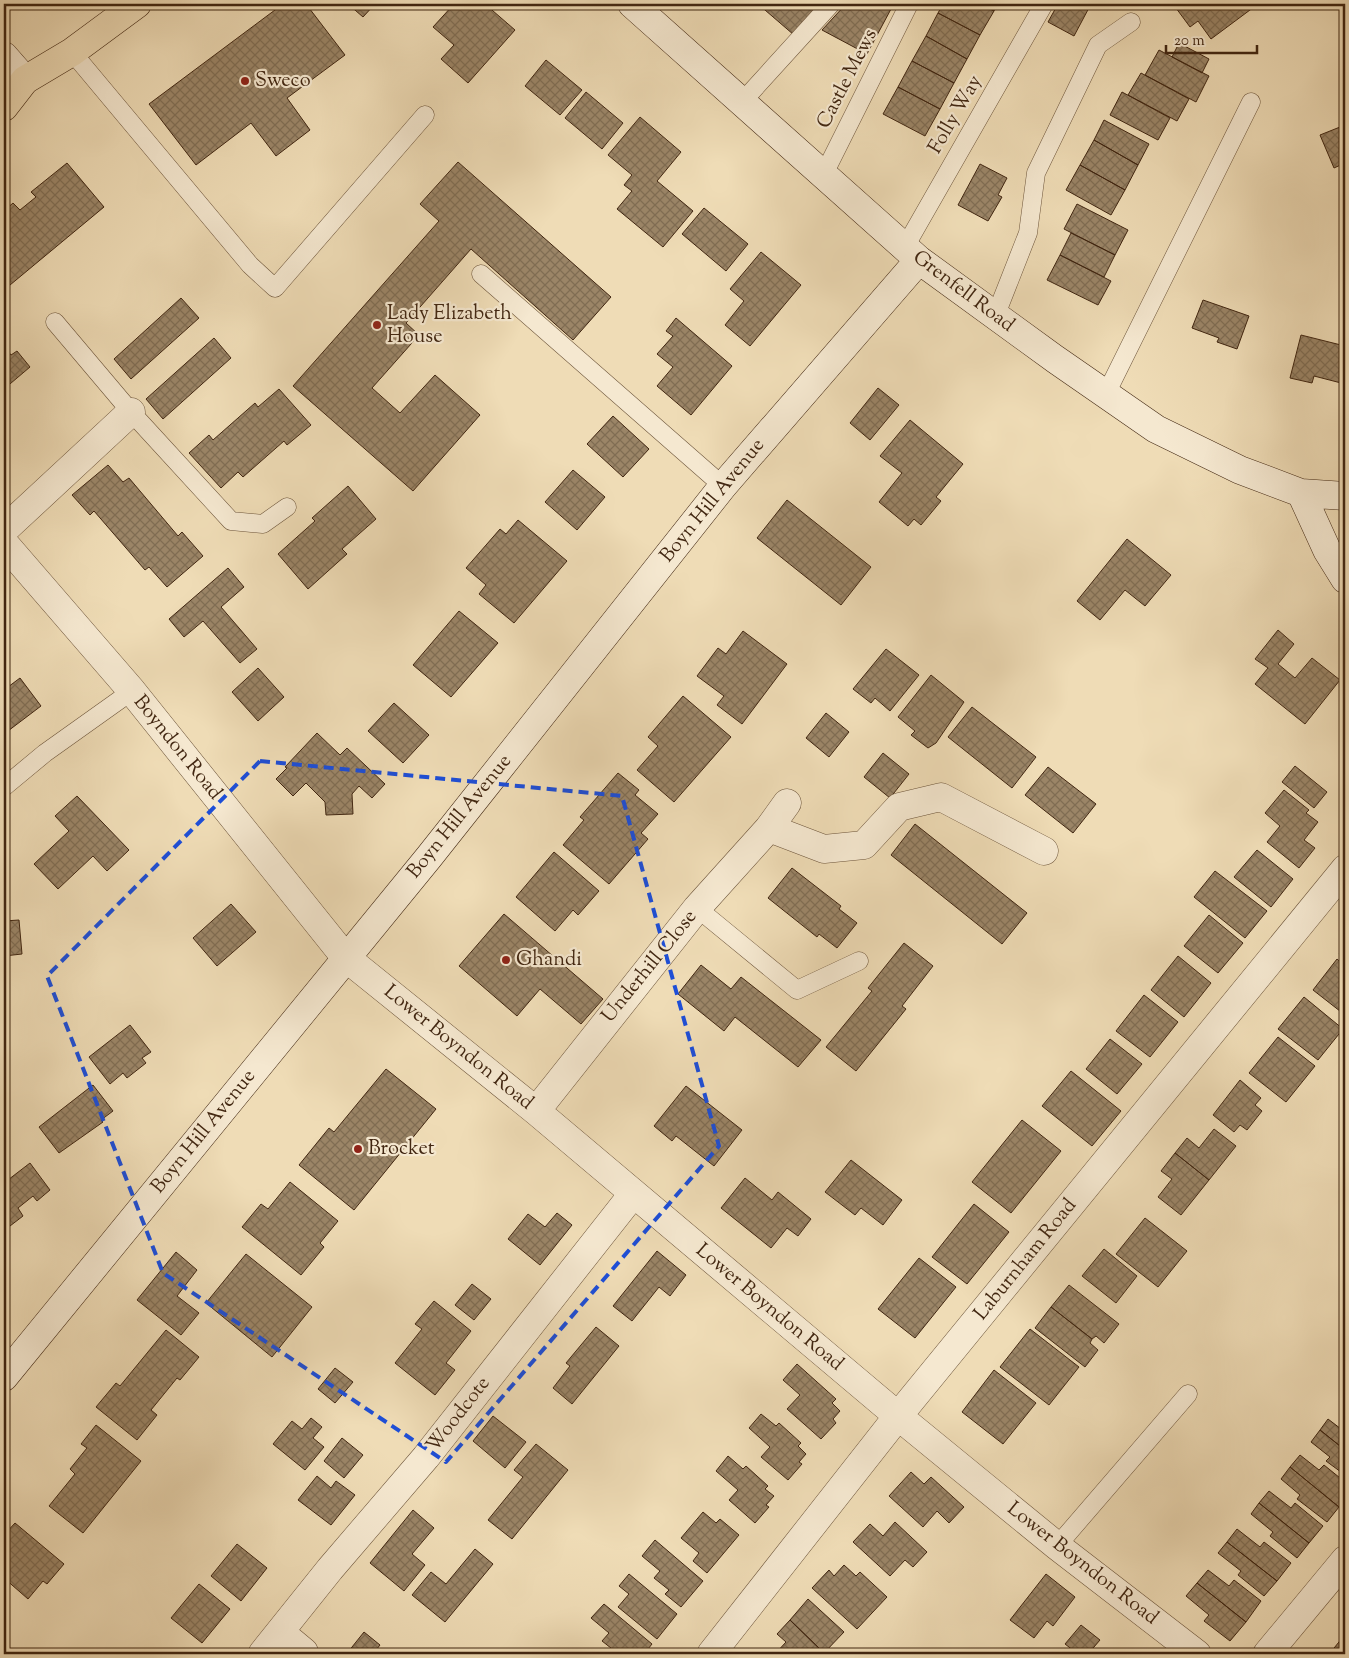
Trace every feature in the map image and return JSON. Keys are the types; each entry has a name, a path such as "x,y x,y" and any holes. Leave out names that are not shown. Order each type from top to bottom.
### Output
{"main road":[{"path":"4,107 25,80 72,52 137,4"}],"street":[{"name":"Grenfell Road","path":"632,4 912,254 995,317 1106,394 1164,433 1240,470 1302,493 1345,496"},
{"path":"4,56 25,80"},
{"name":"Boyn Hill Avenue","path":"4,1377 345,957 429,857 723,486 912,254"},
{"path":"4,530 131,412"},
{"path":"1302,493 1327,550 1345,579"},
{"name":"Boyndon Road","path":"4,544 132,690 345,957"},
{"path":"769,828 824,849 864,845 899,808 941,797 1044,851"},
{"name":"Underhill Close","path":"536,1111 697,908 769,828 787,803"},
{"name":"Laburnham Road","path":"711,1654 898,1416 1345,870"},
{"name":"Lower Boyndon Road","path":"345,957 536,1111 898,1416 1057,1546 1197,1654"},
{"name":"Woodcote","path":"262,1654 330,1569 426,1457 633,1194"},
{"path":"1267,1654 1345,1560"},
{"path":"280,1632 304,1652"}],"lane":[{"path":"742,102 831,4"},
{"name":"Castle Mews","path":"824,174 910,4"},
{"name":"Folly Way","path":"912,254 1044,4"},
{"path":"995,317 1028,233 1036,172 1098,45 1131,22"},
{"path":"72,52 250,265 275,288 425,115"},
{"path":"1106,394 1252,102"},
{"path":"481,274 723,486"},
{"path":"55,322 131,412 231,521 263,524 287,508"},
{"path":"4,786 45,753 132,690"},
{"path":"697,908 797,990 859,961"},
{"path":"1057,1546 1188,1394"}],"highlighted area":[{"path":"260,761 622,796 719,1146 446,1462 163,1273 47,976"}],"building":[{"path":"283,4 306,4 345,55 287,98 310,130 276,156 251,123 196,165 149,104"},
{"path":"348,4 375,4 363,17"},
{"path":"454,4 485,4 515,30 468,83 441,59 454,45 433,27"},
{"path":"758,4 821,4 794,35"},
{"path":"846,4 881,4 891,9 867,54 822,30"},
{"path":"943,4 980,4 994,11 980,35 938,13"},
{"path":"980,4 998,4 994,11"},
{"path":"1058,4 1091,4 1074,36 1048,22"},
{"path":"1173,4 1252,4 1254,7 1211,39 1198,21 1190,27"},
{"path":"938,13 980,35 967,59 926,36"},
{"path":"926,36 967,59 954,83 912,61"},
{"path":"1179,43 1209,59 1202,73 1172,57"},
{"path":"1159,50 1209,76 1196,102 1145,75"},
{"path":"546,60 582,90 560,115 525,86"},
{"path":"912,61 954,83 940,109 898,87"},
{"path":"1141,73 1189,99 1177,121 1128,95"},
{"path":"898,87 940,109 925,136 883,114"},
{"path":"586,92 623,123 602,149 565,118"},
{"path":"1122,92 1170,118 1158,140 1110,115"},
{"path":"640,117 681,152 657,181 693,211 663,247 617,209 632,191 624,185 632,175 608,155"},
{"path":"1104,120 1149,144 1138,165 1094,140"},
{"path":"1345,125 1345,163 1334,168 1320,135"},
{"path":"1094,140 1138,165 1125,190 1080,165"},
{"name":"Lady Elizabeth House","path":"458,162 611,297 573,340 471,249 406,323 419,335 372,388 400,413 435,375 480,415 413,491 293,386 439,221 420,204"},
{"path":"67,163 104,207 4,290 4,211 13,203 20,210 36,197 31,192"},
{"path":"980,164 1007,178 998,195 1002,197 988,221 958,205"},
{"path":"1080,165 1125,190 1111,215 1066,190"},
{"path":"1077,204 1128,230 1115,255 1064,229"},
{"path":"704,208 748,244 726,271 682,234"},
{"path":"1071,233 1115,255 1104,277 1060,255"},
{"path":"761,252 801,285 750,346 725,325 744,301 730,289"},
{"path":"1060,255 1111,281 1098,305 1047,280"},
{"path":"181,298 199,318 131,379 114,359"},
{"path":"1203,300 1249,316 1237,349 1217,342 1219,338 1192,328"},
{"path":"676,318 732,366 691,415 657,386 673,367 657,354 673,336 666,331"},
{"path":"1301,335 1345,346 1345,384 1314,376 1312,383 1290,378"},
{"path":"214,338 231,358 163,419 146,399"},
{"path":"4,346 11,355 17,351 30,367 4,389"},
{"path":"878,388 899,405 870,440 850,423"},
{"path":"279,389 311,425 287,445 284,441 243,477 238,472 221,488 189,453 209,435 213,440 255,403 258,407"},
{"path":"613,416 649,449 623,477 587,444"},
{"path":"910,420 963,464 936,497 941,501 921,525 914,519 908,526 879,502 902,473 880,456"},
{"path":"108,465 123,482 129,478 178,536 182,532 203,556 167,587 149,567 145,570 94,511 90,515 72,495"},
{"path":"573,470 605,497 577,530 545,502"},
{"path":"348,486 376,519 342,549 347,554 308,589 278,554 315,521 312,518"},
{"path":"787,500 871,567 841,605 757,538"},
{"path":"518,520 567,561 514,623 479,594 486,585 466,568 500,529 506,534"},
{"path":"1127,539 1171,575 1145,606 1125,590 1100,620 1077,601"},
{"path":"228,568 244,587 221,607 257,649 240,663 203,621 184,637 169,619"},
{"path":"459,611 498,643 451,697 413,665"},
{"path":"1278,630 1294,644 1278,664 1295,678 1312,658 1340,680 1305,724 1255,684 1268,668 1255,659"},
{"path":"743,631 787,664 742,724 717,705 724,696 697,676 718,648 726,654"},
{"path":"886,649 919,675 890,711 875,698 871,703 853,689"},
{"path":"258,668 284,697 258,721 232,692"},
{"path":"931,675 964,702 936,743 928,748 911,735 915,731 898,717"},
{"path":"20,678 41,706 4,734 4,690"},
{"path":"683,696 731,737 674,802 637,770 658,746 648,737"},
{"path":"394,703 429,735 403,763 368,731"},
{"path":"972,707 1036,757 1012,788 948,737"},
{"path":"826,713 849,732 829,757 806,738"},
{"path":"317,733 340,755 347,748 385,784 372,798 359,786 352,794 353,814 326,815 325,802 306,783 293,796 276,779"},
{"path":"4,736 9,743 4,747"},
{"path":"883,753 909,774 890,798 864,777"},
{"path":"1295,766 1327,792 1314,808 1282,782"},
{"path":"1048,767 1096,804 1073,833 1025,795"},
{"path":"618,773 639,790 635,795 658,814 641,833 648,839 609,884 563,845 584,820 580,817"},
{"path":"1284,790 1309,810 1306,813 1318,822 1304,840 1315,848 1299,868 1267,842 1280,826 1265,813"},
{"path":"77,796 129,850 107,871 93,856 58,889 34,864 69,831 55,816"},
{"path":"915,824 1027,913 1002,944 891,855"},
{"path":"1257,850 1293,879 1271,907 1234,877"},
{"path":"554,852 599,891 578,915 573,910 555,931 516,897"},
{"path":"792,868 841,906 839,909 857,923 837,948 819,934 817,937 768,898"},
{"path":"1215,871 1267,911 1245,938 1194,897"},
{"path":"231,904 256,932 217,966 193,938"},
{"path":"504,914 603,999 581,1024 540,989 517,1016 459,966"},
{"path":"1209,915 1243,943 1218,973 1184,946"},
{"path":"19,920 22,954 4,956 4,921"},
{"path":"904,943 933,966 902,1006 906,1009 856,1071 826,1047 872,991 868,988"},
{"path":"1345,947 1345,959 1339,954"},
{"path":"1178,956 1211,983 1184,1017 1151,990"},
{"path":"1337,959 1345,966 1345,1015 1313,990"},
{"path":"701,965 731,989 741,977 821,1040 798,1067 735,1017 724,1031 678,994"},
{"path":"1144,995 1178,1022 1150,1057 1116,1031"},
{"path":"1304,997 1343,1029 1318,1060 1278,1029"},
{"path":"130,1025 151,1052 142,1058 146,1063 127,1078 123,1073 110,1084 89,1057"},
{"path":"1278,1037 1315,1066 1286,1102 1249,1073"},
{"path":"1110,1039 1142,1064 1117,1094 1086,1069"},
{"name":"Brocket","path":"386,1069 436,1109 354,1210 299,1165 329,1128 334,1132"},
{"path":"1071,1071 1121,1111 1092,1146 1042,1106"},
{"path":"1240,1080 1261,1098 1255,1105 1262,1111 1247,1130 1240,1125 1234,1132 1213,1115"},
{"path":"93,1085 113,1111 101,1120 103,1122 59,1153 39,1127"},
{"path":"686,1086 742,1130 714,1166 676,1136 672,1141 654,1126"},
{"path":"1022,1120 1061,1151 1011,1213 972,1182"},
{"path":"1214,1129 1236,1146 1209,1180 1175,1153 1187,1138 1199,1148"},
{"path":"1175,1153 1209,1180 1181,1215 1158,1197 1172,1179 1161,1171"},
{"path":"851,1160 902,1200 883,1225 861,1208 855,1215 825,1192"},
{"path":"30,1163 50,1190 37,1201 33,1196 18,1208 23,1216 10,1226 4,1219 4,1183"},
{"path":"745,1178 772,1200 778,1192 811,1219 798,1236 787,1228 771,1248 721,1208"},
{"path":"290,1182 338,1221 320,1243 324,1247 301,1275 242,1227 261,1204 268,1209"},
{"path":"974,1204 1009,1232 967,1284 932,1257"},
{"path":"557,1213 572,1225 540,1265 508,1239 528,1214 545,1227"},
{"path":"1145,1218 1187,1251 1158,1287 1116,1254"},
{"path":"1104,1249 1137,1276 1116,1303 1082,1276"},
{"path":"657,1251 686,1275 670,1296 659,1287 632,1321 613,1306"},
{"path":"176,1252 197,1270 177,1296 199,1313 181,1335 137,1300"},
{"path":"246,1254 312,1307 272,1357 206,1303"},
{"path":"919,1258 956,1287 915,1338 878,1309"},
{"path":"472,1284 491,1299 474,1320 455,1305"},
{"path":"1069,1285 1119,1324 1104,1343 1096,1336 1092,1339 1051,1307"},
{"path":"434,1301 471,1331 446,1363 455,1370 435,1395 395,1363 422,1329 415,1324"},
{"path":"1051,1307 1092,1339 1090,1343 1098,1350 1085,1367 1035,1328"},
{"path":"596,1327 619,1346 572,1404 553,1388 570,1366 566,1363"},
{"path":"1030,1329 1079,1367 1049,1405 1000,1367"},
{"path":"166,1330 199,1357 180,1380 177,1378 151,1410 157,1415 137,1440 96,1407 116,1383 120,1386"},
{"path":"797,1364 836,1399 832,1403 840,1411 833,1419 836,1423 821,1439 787,1409 800,1395 783,1380"},
{"path":"335,1368 353,1382 335,1403 318,1389"},
{"path":"994,1370 1036,1403 1003,1444 962,1412"},
{"path":"1345,1398 1345,1409 1340,1405"},
{"path":"761,1414 776,1426 779,1423 801,1443 798,1446 806,1454 799,1462 802,1464 788,1480 761,1457 770,1447 749,1428"},
{"path":"493,1416 526,1442 505,1468 473,1441"},
{"path":"311,1418 322,1427 313,1438 324,1447 305,1470 273,1444 292,1421 302,1429"},
{"path":"1328,1419 1345,1432 1345,1450 1320,1430"},
{"path":"96,1425 141,1461 83,1533 49,1506 75,1474 70,1469 87,1448 81,1444"},
{"path":"1320,1430 1345,1450 1345,1475 1326,1461 1330,1457 1311,1442"},
{"path":"342,1438 363,1455 344,1478 324,1461"},
{"path":"536,1444 568,1470 512,1539 488,1520 523,1477 514,1470"},
{"path":"1300,1455 1319,1470 1324,1465 1345,1482 1345,1499 1339,1507 1290,1467"},
{"path":"728,1456 743,1469 746,1466 768,1486 765,1489 774,1496 766,1505 769,1507 755,1523 729,1500 738,1490 716,1471"},
{"path":"1290,1467 1339,1507 1327,1522 1297,1499 1300,1495 1281,1479"},
{"path":"911,1472 924,1484 931,1477 964,1507 949,1523 937,1511 923,1527 889,1496"},
{"path":"317,1476 331,1488 336,1481 355,1495 331,1525 298,1500"},
{"path":"1269,1491 1291,1508 1295,1503 1323,1526 1309,1543 1259,1503"},
{"path":"1259,1503 1309,1543 1297,1558 1270,1536 1273,1532 1251,1514"},
{"path":"413,1510 434,1528 412,1554 425,1565 404,1591 370,1563"},
{"path":"703,1512 716,1523 720,1519 739,1535 707,1573 693,1561 699,1553 681,1538"},
{"path":"895,1522 927,1552 913,1567 905,1560 890,1576 853,1542 870,1524 883,1536"},
{"path":"15,1523 64,1564 47,1584 43,1581 28,1599 4,1578 4,1535"},
{"path":"1237,1529 1260,1547 1264,1542 1291,1563 1277,1581 1227,1542"},
{"path":"655,1540 703,1581 681,1607 665,1594 669,1590 654,1578 660,1571 642,1556"},
{"path":"1227,1542 1277,1581 1264,1596 1238,1575 1241,1571 1218,1553"},
{"path":"237,1544 267,1568 241,1601 211,1576"},
{"path":"475,1549 493,1564 445,1622 412,1595 431,1572 446,1584"},
{"path":"844,1565 856,1576 860,1572 887,1597 857,1629 812,1588 829,1570 834,1576"},
{"path":"1208,1570 1229,1586 1234,1580 1261,1601 1246,1622 1197,1583"},
{"path":"629,1574 677,1614 657,1639 618,1607 629,1594 619,1586"},
{"path":"1046,1574 1075,1597 1053,1626 1047,1621 1034,1638 1010,1620"},
{"path":"1197,1583 1246,1622 1230,1641 1204,1621 1209,1615 1186,1596"},
{"path":"199,1584 230,1609 202,1643 171,1618"},
{"path":"808,1599 844,1632 824,1653 790,1620"},
{"path":"604,1604 652,1644 644,1654 614,1654 616,1652 602,1641 609,1633 591,1618"},
{"path":"790,1620 823,1654 775,1654 786,1642 777,1634"},
{"path":"1081,1625 1100,1640 1088,1654 1078,1654 1065,1644"},
{"path":"364,1632 380,1645 373,1654 350,1654 348,1652"},
{"path":"1343,1637 1345,1654 1331,1654 1330,1653"}],"place":[{"name":"Sweco","path":"245,81"},
{"name":"Lady Elizabeth House","path":"377,325"},
{"name":"Ghandi","path":"506,960"},
{"name":"Brocket","path":"358,1149"}]}
